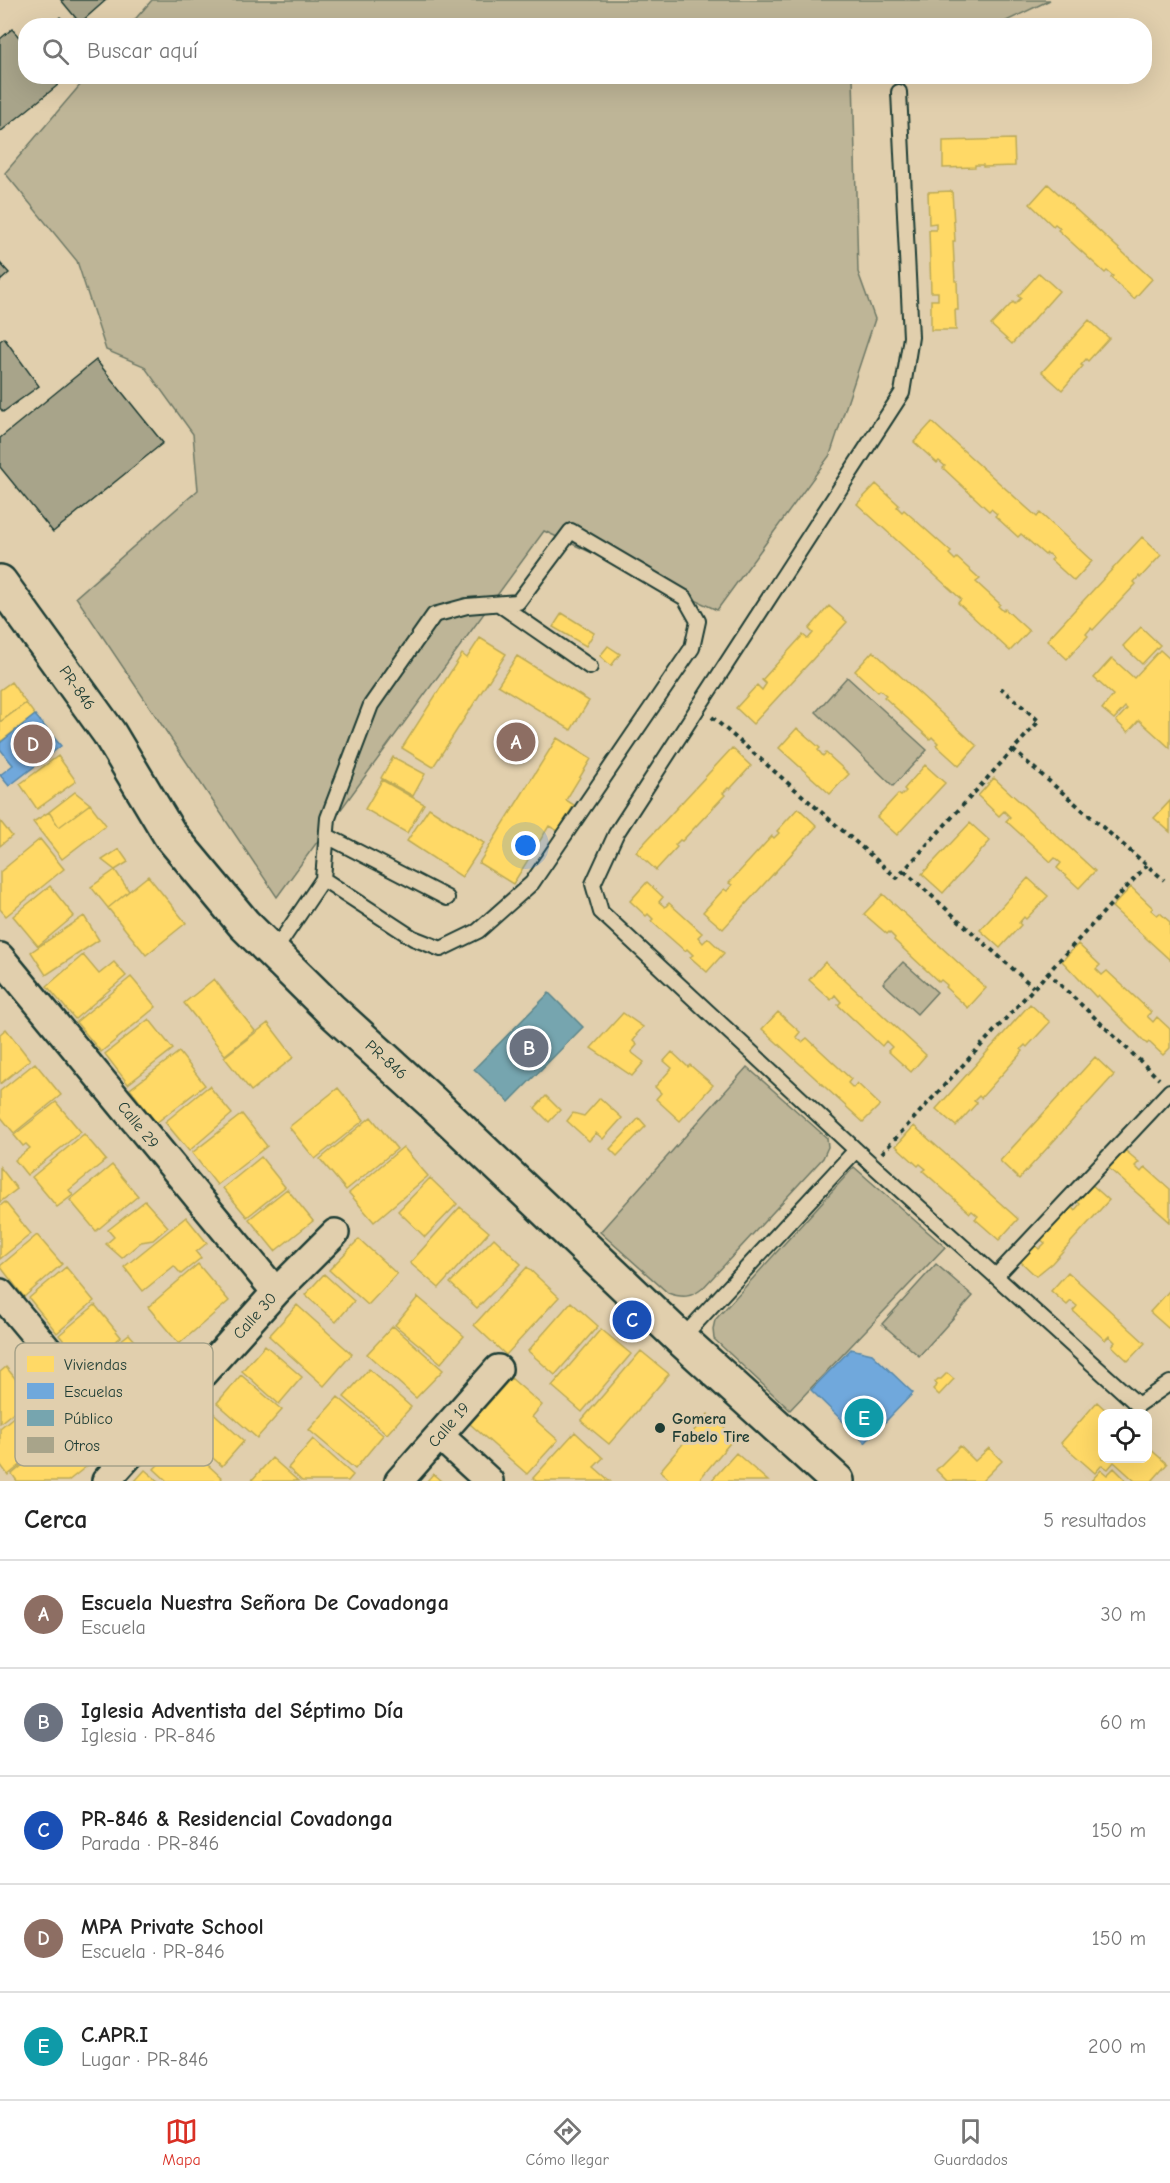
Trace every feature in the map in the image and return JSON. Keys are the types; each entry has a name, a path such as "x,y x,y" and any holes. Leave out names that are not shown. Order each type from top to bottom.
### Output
{"street":[{"name":"PR-846","path":"3,591 109,733 170,835 244,924 330,1009 432,1102 827,1478"},
{"name":"Calle 29","path":"0,957 276,1292"},
{"name":"Calle 30","path":"213,1362 276,1292 335,1233"},
{"path":"0,1293 42,1343"},
{"name":"Calle 19","path":"399,1481 498,1369"},
{"path":"440,1437 489,1481"},
{"name":"Calle 30","path":"106,1481 120,1466"}],"lane":[{"path":"899,92 911,337 902,393 616,834 593,884 601,912 856,1150 1138,1405 1170,1383"},
{"path":"273,952 323,879 328,818 371,705 434,615 467,606 518,602 571,531 685,598 698,621 692,648 532,883 478,931 441,949 413,938 323,879"},
{"path":"499,604 591,667"},
{"path":"327,836 447,898"},
{"path":"996,1276 1166,1087"},
{"path":"681,1339 856,1150"}],"path":[{"path":"700,707 897,878 1039,722 1001,688"},
{"path":"1013,750 1164,880"},
{"path":"872,1164 1147,865"},
{"path":"904,871 1033,987"},
{"path":"1047,972 1166,1087"}],"shaded area":[{"path":"152,0 1050,0 1013,18 136,18"},
{"path":"81,84 853,84 858,272 875,319 830,455 717,610 544,531 277,897 76,597 198,490 193,434 144,366 106,350 77,261 5,173"},
{"path":"847,677 927,750 893,786 816,712"},
{"path":"903,962 937,992 917,1014 883,983"},
{"path":"747,1067 827,1138 828,1147 823,1158 703,1288 686,1296 668,1293 600,1232"},
{"path":"854,1167 945,1247 790,1410 714,1339 715,1320"},
{"path":"936,1264 973,1296 919,1356 882,1324"}],"building: Viviendas":[{"path":"1014,139 1015,166 975,165 975,167 943,168 943,141"},
{"path":"1048,184 1152,279 1134,299 1111,278 1113,276 1107,271 1105,273 1058,230 1060,228 1055,224 1053,226 1030,204"},
{"path":"952,191 958,310 955,310 956,330 931,330 931,300 938,300 938,292 931,292 929,230 936,230 936,223 929,224 928,192"},
{"path":"1039,273 1059,291 1012,344 991,325 1013,302 1015,304 1021,298 1018,296"},
{"path":"1089,320 1109,338 1088,361 1086,359 1081,365 1083,366 1062,390 1042,372"},
{"path":"932,422 1037,517 1040,513 1092,561 1074,581 1051,560 1053,558 1047,553 1045,555 1021,534 1018,537 995,516 997,514 991,509 989,511 943,468 945,466 939,461 937,463 914,442"},
{"path":"876,484 899,505 897,507 902,512 904,510 951,552 949,554 955,560 957,558 980,579 976,582 1000,604 998,606 1003,611 1005,609 1029,631 1010,651 958,603 961,599 857,504"},
{"path":"1142,537 1161,555 1140,578 1139,576 1134,582 1136,584 1093,630 1091,628 1086,634 1088,636 1067,659 1047,640"},
{"path":"829,606 847,622 753,724 736,708 757,685 762,690 766,684 762,680 803,635 808,639 813,633 809,629"},
{"path":"562,613 594,633 586,646 553,627"},
{"path":"1141,627 1160,645 1142,664 1123,646"},
{"path":"480,638 506,654 433,767 402,748 462,654 467,658"},
{"path":"608,646 620,654 611,666 600,656"},
{"path":"1160,650 1170,659 1170,748 1139,720 1128,732 1116,721 1127,709 1125,707 1114,719 1102,709 1113,695 1094,678 1112,658 1134,678"},
{"path":"873,651 977,746 959,766 936,745 938,743 932,737 930,739 884,697 886,695 880,690 878,692 855,671"},
{"path":"517,656 589,701 571,730 498,685"},
{"path":"11,682 26,703 0,722 0,690"},
{"path":"26,703 35,715 0,742 0,722"},
{"path":"797,728 820,748 818,750 823,756 826,753 849,774 830,794 779,748"},
{"path":"557,738 591,759 566,800 574,805 558,831 549,826 513,884 479,863"},
{"path":"732,748 751,766 730,789 728,788 723,793 725,795 682,841 680,840 675,845 677,847 656,870 636,852"},
{"path":"58,756 76,781 37,809 20,784"},
{"path":"393,757 425,774 413,796 381,778"},
{"path":"925,765 945,783 897,835 877,817 898,794 901,796 906,791 904,789"},
{"path":"994,778 1095,871 1079,888 1057,868 1061,863 1055,858 1051,862 1006,821 1010,817 1004,811 999,816 978,796"},
{"path":"382,780 424,804 407,833 365,809"},
{"path":"75,792 90,804 59,827 49,812"},
{"path":"1170,801 1170,832 1154,818"},
{"path":"90,804 106,825 62,859 33,822 49,812 59,827"},
{"path":"429,808 484,843 462,877 407,841"},
{"path":"798,808 817,826 723,929 703,912 724,889 727,891 732,885 729,883 772,836 774,838 779,833 777,831"},
{"path":"0,821 12,836 0,846"},
{"path":"970,823 990,841 943,893 922,874"},
{"path":"40,839 64,869 6,916 0,909 0,872"},
{"path":"119,849 128,862 115,870 102,860"},
{"path":"115,870 129,891 108,908 91,887"},
{"path":"148,876 186,923 146,955 108,908"},
{"path":"1028,878 1048,896 1026,919 1024,917 1019,923 1021,925 1000,948 980,930"},
{"path":"647,882 663,897 659,902 665,907 669,903 702,933 698,937 703,943 708,938 724,953 707,972 690,957 693,955 687,949 685,951 651,921 653,919 648,914 646,916 630,901"},
{"path":"50,886 74,916 38,946 13,916"},
{"path":"1131,887 1153,908 1151,910 1157,915 1160,913 1170,922 1170,960 1112,907"},
{"path":"883,894 986,988 968,1008 945,987 947,985 941,980 939,982 894,940 895,938 889,932 887,934 864,914"},
{"path":"84,916 99,940 46,975 31,952"},
{"path":"1078,944 1100,965 1096,969 1102,975 1107,971 1151,1012 1147,1016 1153,1022 1157,1017 1170,1029 1170,1048 1163,1055 1149,1042 1147,1044 1098,995 1096,997 1062,961"},
{"path":"83,955 99,974 114,962 126,976 75,1019 47,986"},
{"path":"825,962 926,1055 911,1072 888,1051 892,1047 886,1041 882,1046 838,1005 841,1002 835,995 831,1000 809,980"},
{"path":"131,977 156,1007 101,1052 76,1022"},
{"path":"214,979 255,1031 225,1055 184,1003"},
{"path":"1030,1004 1050,1022 1027,1047 1025,1045 1021,1049 1023,1051 981,1098 979,1096 974,1101 977,1103 956,1126 936,1109"},
{"path":"778,1012 800,1032 796,1037 802,1042 807,1038 851,1079 848,1083 853,1088 857,1083 880,1105 863,1122 762,1029"},
{"path":"623,1013 643,1027 633,1041 637,1045 631,1052 644,1062 632,1076 591,1048"},
{"path":"149,1019 173,1049 128,1084 105,1054"},
{"path":"268,1023 294,1057 251,1091 224,1057"},
{"path":"6,1029 30,1060 0,1084 0,1034"},
{"path":"179,1052 205,1085 156,1123 130,1089"},
{"path":"672,1052 713,1085 680,1121 656,1099 661,1093 655,1087 672,1068 664,1061"},
{"path":"1095,1057 1114,1075 1019,1179 1000,1161"},
{"path":"35,1063 61,1095 14,1133 0,1116 0,1091"},
{"path":"209,1086 232,1114 189,1151 165,1122"},
{"path":"338,1088 364,1120 315,1159 289,1127"},
{"path":"546,1096 560,1110 549,1122 535,1108"},
{"path":"600,1098 622,1118 603,1139 596,1133 589,1141 567,1121 573,1113 584,1116"},
{"path":"56,1102 81,1132 27,1175 15,1160 30,1148 26,1144 23,1146 14,1135"},
{"path":"242,1114 267,1146 217,1185 192,1153"},
{"path":"371,1117 397,1149 346,1190 320,1159"},
{"path":"639,1118 646,1126 617,1156 610,1149"},
{"path":"914,1126 1018,1219 999,1240 975,1219 978,1216 972,1211 970,1213 923,1171 926,1169 920,1164 918,1166 896,1146"},
{"path":"84,1134 106,1160 69,1190 73,1195 57,1207 32,1177"},
{"path":"403,1147 428,1176 374,1222 349,1193"},
{"path":"1121,1147 1139,1162 1135,1166 1141,1172 1145,1167 1170,1189 1170,1222 1105,1165"},
{"path":"261,1157 285,1187 247,1217 223,1188"},
{"path":"112,1165 138,1196 96,1231 70,1200"},
{"path":"0,1167 17,1189 0,1202"},
{"path":"430,1178 457,1204 425,1237 398,1211"},
{"path":"1091,1184 1109,1200 1052,1263 1036,1276 1020,1261 1035,1245 1039,1249 1045,1243 1040,1239 1071,1206 1075,1210 1080,1204 1076,1200"},
{"path":"287,1189 313,1221 275,1251 249,1219"},
{"path":"145,1201 168,1227 153,1240 141,1242 122,1258 106,1244 114,1237 108,1230"},
{"path":"5,1202 31,1234 0,1259 0,1206"},
{"path":"460,1207 489,1232 439,1288 410,1263"},
{"path":"186,1217 207,1243 196,1252 201,1258 181,1274 174,1266 143,1291 124,1267"},
{"path":"37,1235 62,1264 24,1297 0,1266"},
{"path":"494,1238 521,1264 477,1308 450,1283"},
{"path":"359,1239 397,1274 368,1305 329,1270"},
{"path":"198,1264 229,1301 180,1343 148,1307"},
{"path":"66,1267 94,1301 57,1333 29,1298"},
{"path":"527,1267 559,1297 506,1355 474,1325"},
{"path":"1068,1272 1145,1343 1128,1361 1112,1346 1115,1342 1109,1336 1105,1340 1073,1311 1077,1306 1071,1301 1067,1305 1051,1291"},
{"path":"324,1274 354,1301 336,1322 305,1295"},
{"path":"1170,1290 1170,1326 1168,1328 1150,1312"},
{"path":"418,1297 464,1336 441,1363 395,1325"},
{"path":"571,1302 598,1326 555,1375 528,1351"},
{"path":"95,1305 121,1337 114,1343 66,1343 59,1335"},
{"path":"297,1305 352,1354 324,1386 269,1336"},
{"path":"393,1326 443,1370 416,1398 367,1354"},
{"path":"601,1329 631,1354 582,1412 552,1386"},
{"path":"129,1334 137,1343 118,1343"},
{"path":"265,1345 302,1377 279,1404 242,1371"},
{"path":"641,1351 669,1374 609,1444 581,1421"},
{"path":"6,1367 15,1378 15,1411 0,1423 0,1372"},
{"path":"369,1369 411,1407 387,1434 344,1397"},
{"path":"947,1373 954,1379 939,1395 933,1389 937,1385 935,1382"},
{"path":"241,1375 282,1410 257,1438 217,1403"},
{"path":"511,1378 542,1405 532,1417 558,1440 527,1474 470,1424"},
{"path":"338,1397 383,1435 355,1469 309,1430"},
{"path":"1097,1402 1105,1409 1098,1409 1098,1463 1113,1463 1108,1469 1102,1465 1095,1473 1061,1443"},
{"path":"213,1413 244,1441 222,1466 213,1458"},
{"path":"708,1414 735,1437 698,1481 671,1481 660,1471"},
{"path":"15,1416 15,1466 19,1466 8,1475 0,1464 0,1428"},
{"path":"575,1432 603,1458 594,1467 610,1481 536,1481 533,1478"},
{"path":"313,1439 353,1475 348,1481 302,1481 288,1468"},
{"path":"960,1446 975,1461 989,1448 1002,1461 982,1481 947,1481 936,1470"},
{"path":"1152,1451 1167,1464 1152,1481 1135,1481 1115,1463 1152,1463"},
{"path":"736,1453 768,1481 711,1481"},
{"path":"272,1458 298,1481 251,1481"},
{"path":"22,1466 87,1466 68,1481 17,1481 12,1474"},
{"path":"157,1466 209,1466 222,1478 220,1481 167,1481 154,1469"},
{"path":"1114,1468 1127,1481 1091,1481 1101,1470 1107,1475"},
{"path":"145,1470 158,1481 135,1481"},
{"path":"433,1474 441,1481 427,1481"}],"building: Escuelas":[{"path":"35,715 61,746 9,786 0,775 13,765 0,749 0,743"},
{"path":"851,1349 872,1354 913,1393 865,1443 811,1390"}],"building: Público":[{"path":"549,993 583,1027 509,1102 474,1069"}],"building: Otros":[{"path":"61,0 106,0 86,18 76,18"},
{"path":"12,29 18,36 18,84 58,85 0,132 0,39"},
{"path":"0,263 9,273 0,281"},
{"path":"4,338 39,386 3,412 0,408 0,341"},
{"path":"96,360 163,443 53,532 0,467 0,438"}],"place":[{"name":"Escuela Nuestra Señora De Covadonga","path":"516,742"},
{"name":"MPA Private School","path":"33,744"},
{"name":"Iglesia Adventista del Séptimo Día","path":"529,1048"},
{"name":"PR-846 & Residencial Covadonga","path":"632,1320"},
{"name":"C.APR.I","path":"864,1418"},
{"name":"Gomera Fabelo Tire","path":"660,1428"}]}
